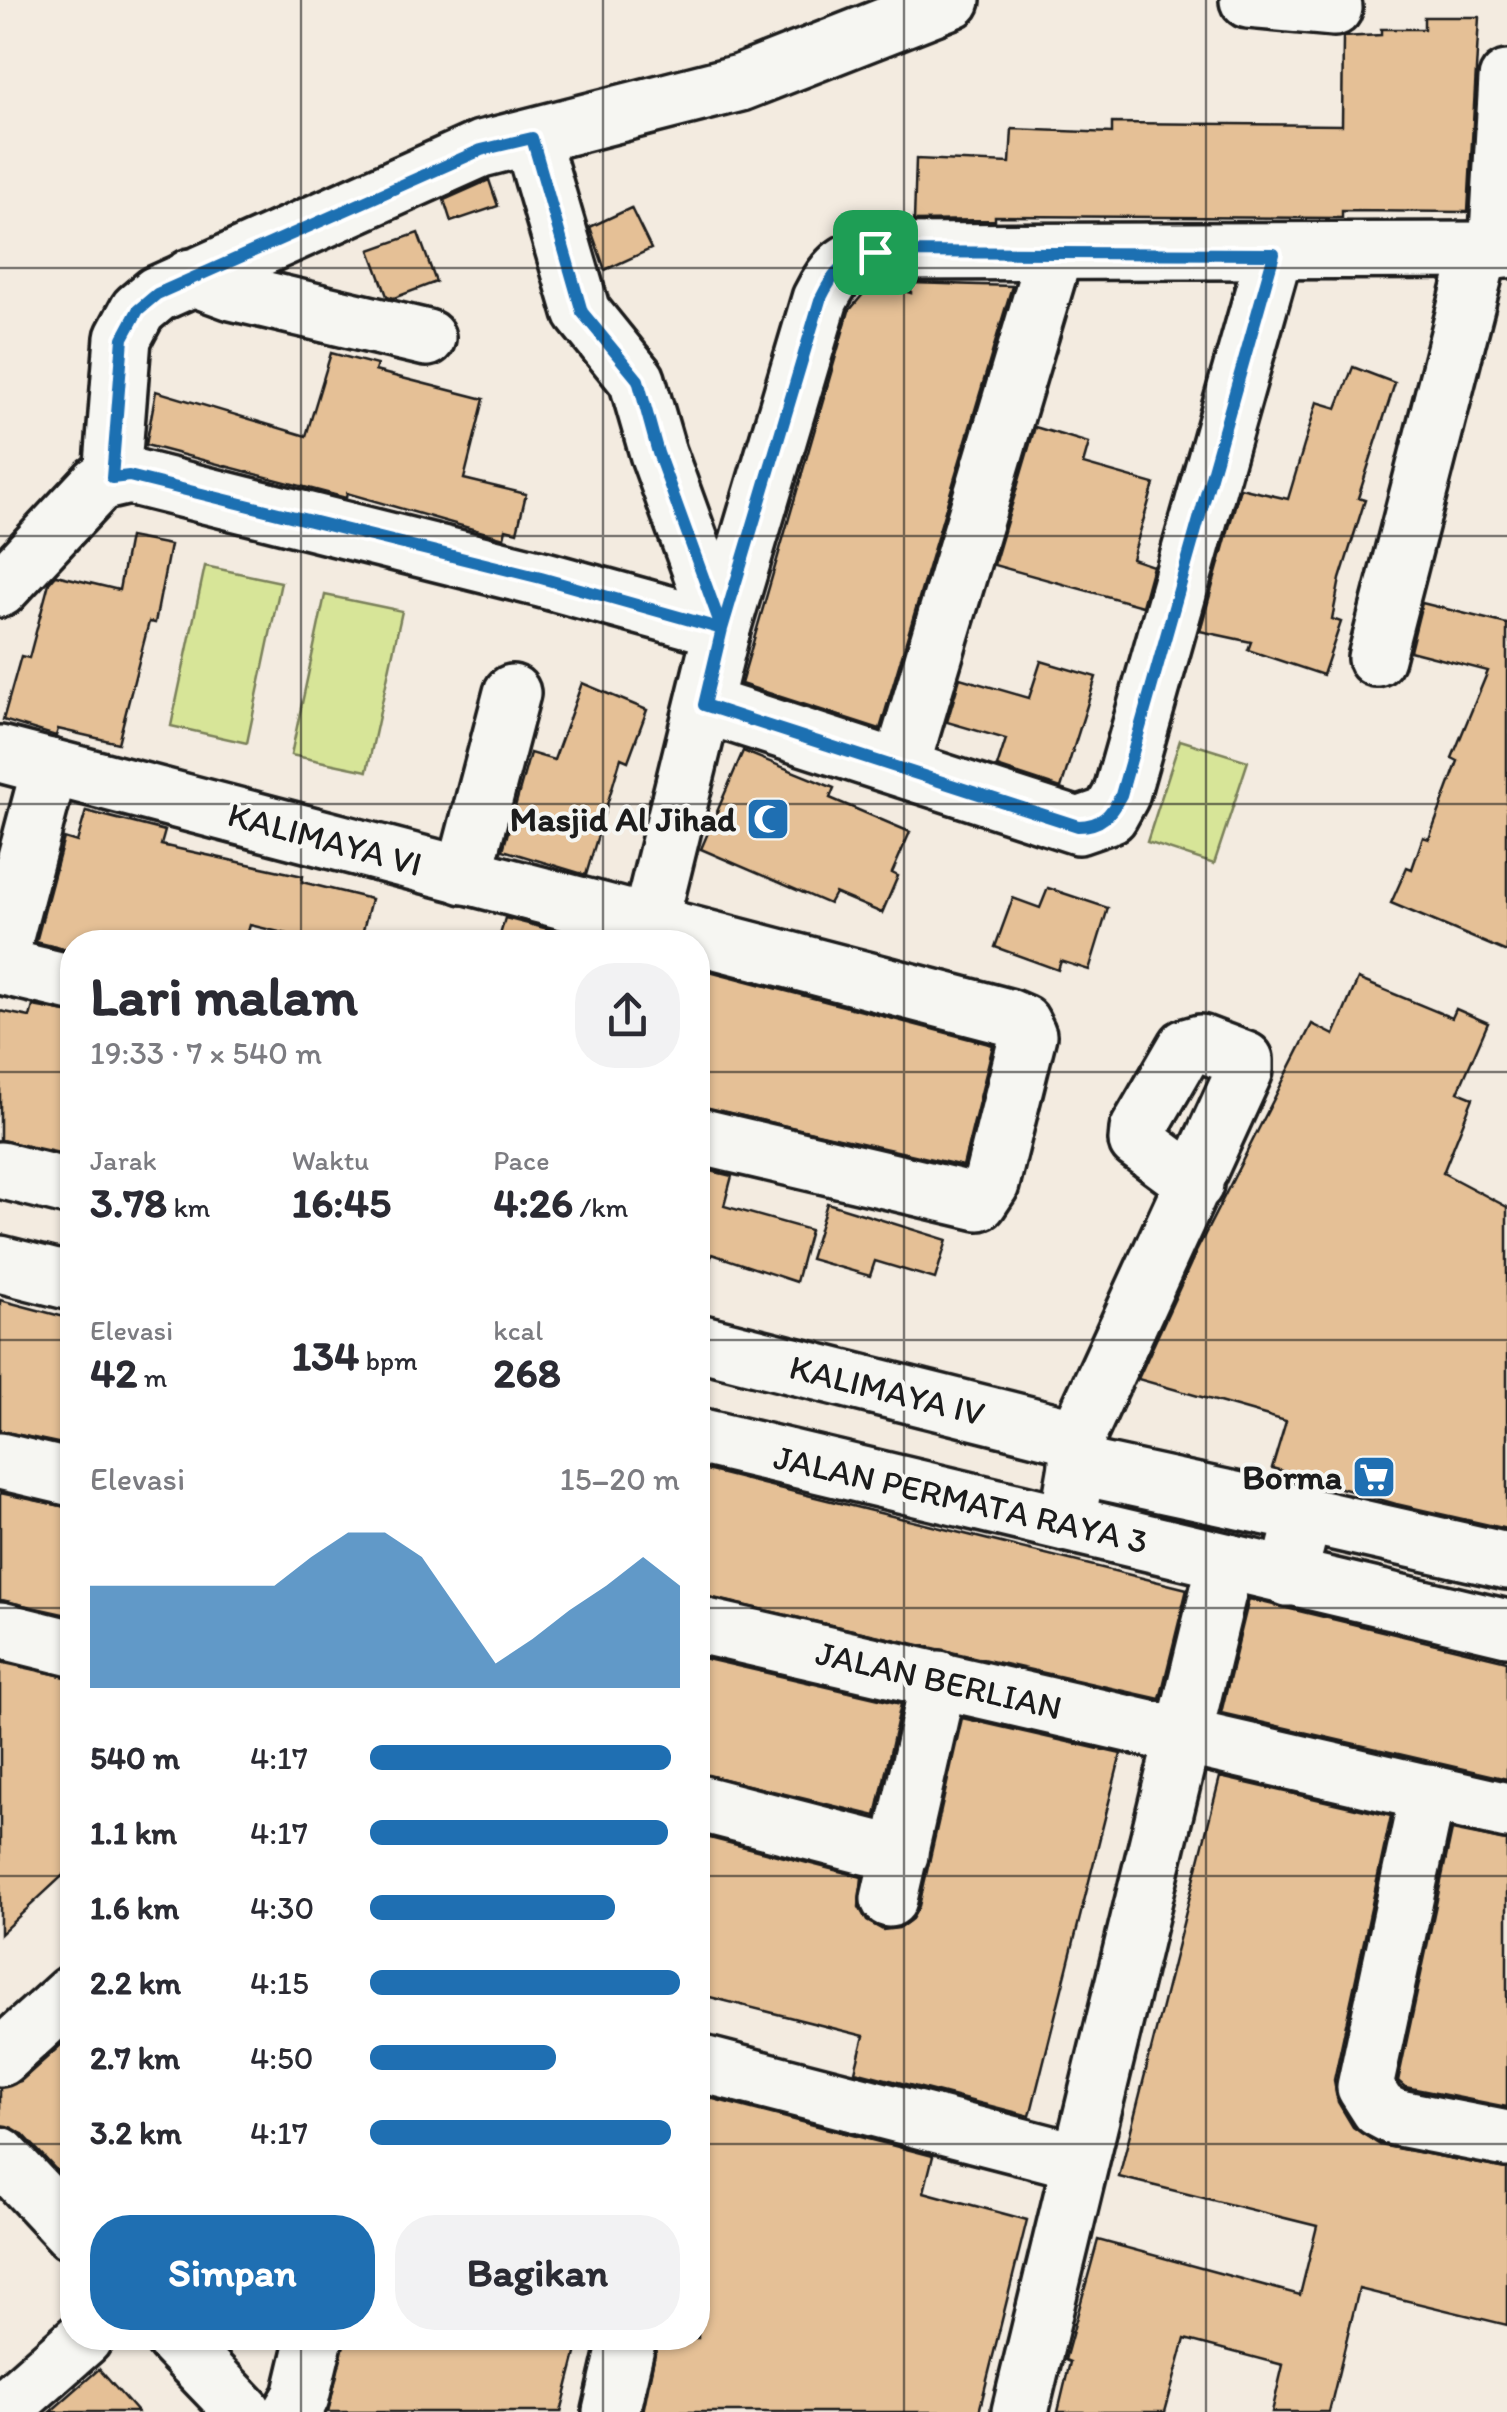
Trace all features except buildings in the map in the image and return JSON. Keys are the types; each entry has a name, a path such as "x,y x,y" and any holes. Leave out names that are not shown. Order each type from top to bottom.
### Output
{"street":[{"path":"112,478 123,338 138,310 157,294 481,150 740,83 952,0"},
{"path":"1248,0 1334,8"},
{"path":"1376,658 1495,251 1507,79"},
{"path":"532,138 582,312 638,380 658,453 722,629"},
{"path":"648,930 722,629 820,300 833,274 848,259 875,252 1054,255 1495,251"},
{"path":"704,705 1078,826 1110,815 1121,795 1274,254"},
{"path":"902,767 1054,255"},
{"path":"192,277 232,292 427,338"},
{"path":"0,589 99,483 129,476 541,578 722,629"},
{"path":"464,876 512,693"},
{"path":"0,956 25,760"},
{"name":"KALIMAYA VI","path":"25,760 464,876 641,930"},
{"name":"KALIMAYA VI","path":"710,947 1008,1017 1022,1023 1028,1035 991,1184 979,1202 710,1139"},
{"path":"0,966 60,980"},
{"path":"0,1170 60,1185"},
{"path":"1067,1522 1077,1451 1194,1184"},
{"path":"0,1264 60,1279"},
{"name":"KALIMAYA IV","path":"710,1345 1304,1515 1507,1561"},
{"name":"JALAN PERMATA RAYA 3","path":"710,1439 1507,1628"},
{"path":"0,1461 60,1475"},
{"path":"1288,1578 1304,1515"},
{"path":"1020,2412 1180,1736 1225,1564"},
{"name":"JALAN BERLIAN","path":"710,1628 1507,1811"},
{"path":"0,1630 60,1645"},
{"path":"710,1808 894,1877 939,1679"},
{"path":"1428,1792 1365,2088 1380,2109 1394,2117 1507,2139"},
{"path":"0,2058 60,2004"},
{"path":"710,2066 1078,2161"},
{"path":"1,2160 60,2220"},
{"path":"0,2412 70,2350"},
{"path":"185,2350 244,2412"},
{"path":"292,2412 301,2397 312,2350"},
{"path":"611,2412 625,2350"}],"green space":[{"path":"205,566 281,582 247,743 171,726"},
{"path":"325,595 402,611 367,771 291,755"},
{"path":"1180,740 1248,761 1214,864 1147,842"}],"place":[{"name":"Masjid Al Jihad","path":"768,819"},
{"name":"Borma","path":"1374,1477"}],"route":[{"path":"875,252 848,259 833,274 820,300 722,629 541,578 129,476 112,478 123,338 138,310 157,294 481,150 532,138 582,312 638,380 658,453 722,629 704,705 1078,826 1104,820 1121,795 1274,254 875,252"}]}
